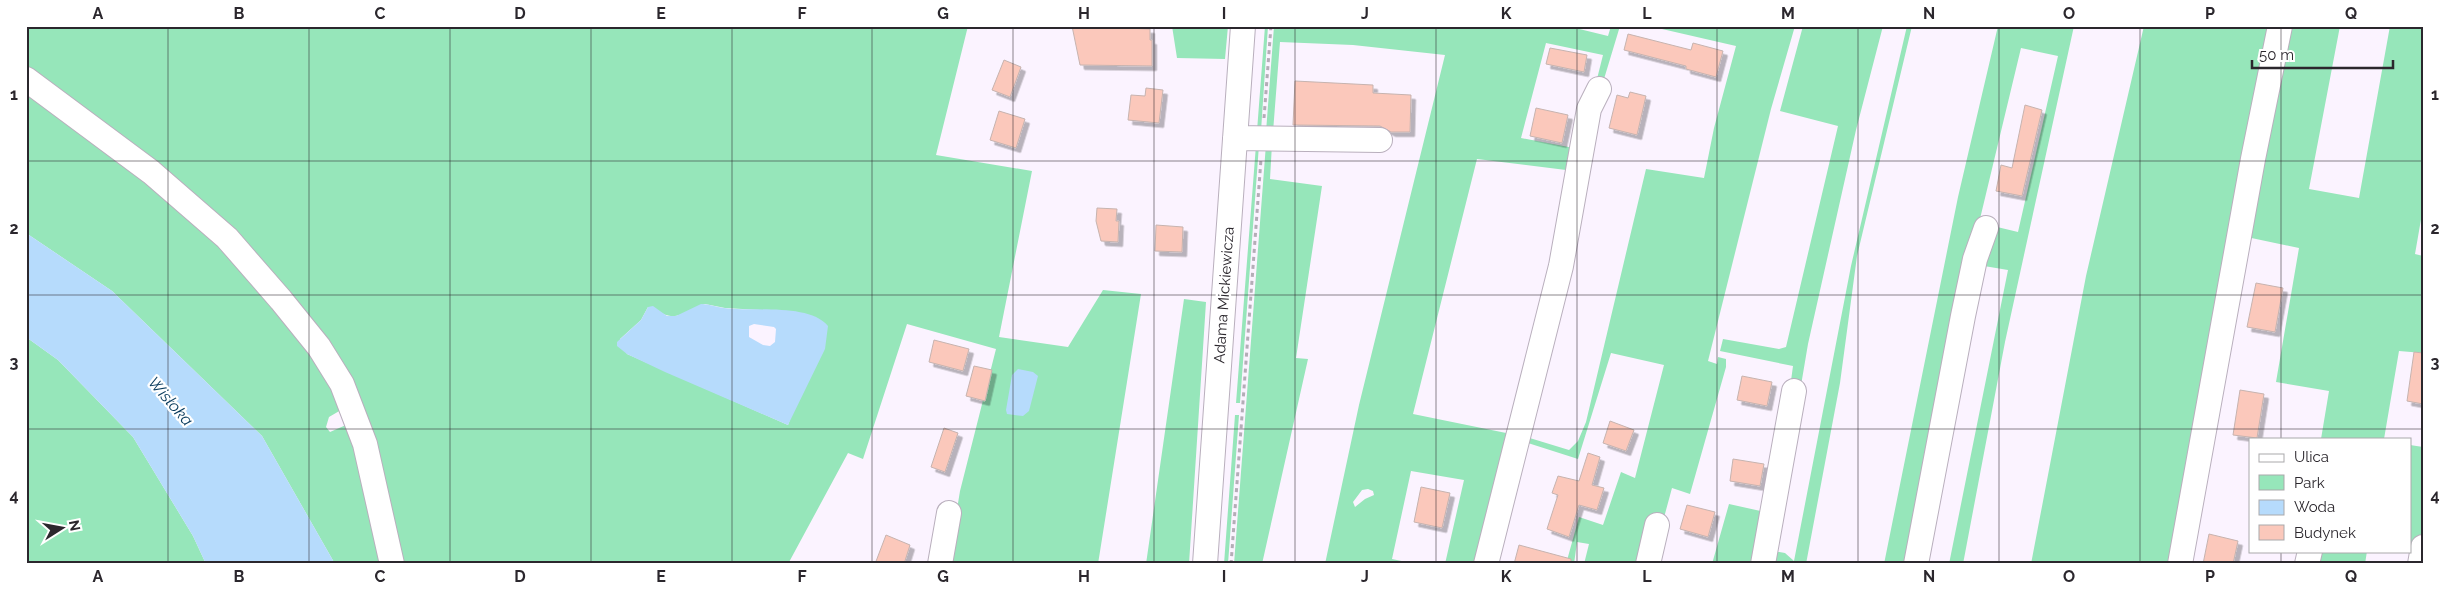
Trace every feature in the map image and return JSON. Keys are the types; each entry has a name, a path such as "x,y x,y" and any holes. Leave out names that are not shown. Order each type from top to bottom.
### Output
{"street":[{"name":"Adama Mickiewicza","path":"1205,564 1243,26"},
{"path":"2180,564 2253,159 2280,26"},
{"path":"26,79 151,172 226,238 281,300 318,347 342,384 365,444 392,564"},
{"path":"1486,564 1561,266 1590,109 1599,89"},
{"path":"1235,138 1380,140"},
{"path":"1916,564 1975,258 1986,228"},
{"path":"1763,564 1794,391"},
{"path":"940,564 949,514"},
{"path":"1648,564 1657,526"},
{"path":"2420,564 2423,547"}],"path":[{"path":"1231,564 1270,26"}],"green space":[{"path":"26,26 968,26 936,155 1032,171 999,337 1068,347 1103,290 1141,294 1098,564 948,564 960,491 996,349 907,324 863,459 848,453 788,564 398,564 371,447 296,308 26,72","holes":["705,304 725,308 791,312 793,411 788,425 627,354 620,339 641,320 648,307 671,316 681,315"]},
{"path":"1172,26 1228,26 1225,59 1177,58"},
{"path":"1265,26 1268,26 1261,131 1257,131"},
{"path":"1274,26 1567,26 1608,36 1611,26 1620,26 1604,79 1595,87 1603,55 1546,43 1521,138 1579,149 1574,171 1477,159 1413,414 1511,434 1568,195 1482,564 1445,564 1464,480 1411,471 1392,559 1416,564 1325,564 1359,405 1445,55 1353,45 1280,42 1273,132 1266,132","holes":["1368,489 1373,491 1374,495 1355,507 1353,502 1362,490"]},
{"path":"1649,26 1795,26 1771,109 1708,361 1717,364 1718,357 1726,359 1726,367 1690,494 1672,488 1659,536 1639,564 1584,564 1589,544 1577,542 1574,564 1566,564 1579,517 1603,525 1621,472 1635,478 1664,365 1611,353 1578,459 1522,441 1523,436 1569,450 1578,441 1586,422 1646,169 1704,178 1714,128 1736,46"},
{"path":"1803,26 1883,26 1856,130 1808,344 1773,551 1785,553 1794,561 1851,266 1907,26 1912,26 1857,256 1840,383 1806,564 1766,564 1793,366 1720,351 1723,339 1779,349 1786,347 1838,126 1780,111"},
{"path":"1998,26 2074,26 2005,342 1963,564 1949,564 2008,270 1978,265 1993,226 2018,232 2058,56 2021,48 1979,223 1913,564 1884,564 1958,197"},
{"path":"2144,26 2276,26 2177,564 2031,564 2086,276"},
{"path":"2284,26 2340,26 2309,189 2359,198 2390,26 2423,26 2423,208 2415,254 2423,256 2423,353 2399,351 2384,438 2321,438 2329,391 2276,382 2299,248 2242,236"},
{"path":"26,83 219,238 339,390 388,564 335,564 262,436 112,291 26,233","holes":["341,410 346,425 330,432 326,427 329,417"]},
{"path":"1266,144 1272,144 1270,179 1322,186 1296,358 1308,359 1262,564 1234,564"},
{"path":"1256,145 1259,145 1240,403 1236,403"},
{"path":"1184,299 1206,302 1189,564 1146,564"},
{"path":"26,337 58,360 133,437 193,536 206,564 26,564"},
{"path":"1235,415 1239,415 1228,564 1224,564"},
{"path":"2412,445 2423,447 2423,531 2419,549 2412,548"},
{"path":"1729,504 1765,512 1760,564 1712,564"},
{"path":"2314,552 2367,552 2365,564 2311,564"}],"water":[{"name":"Wisłoka","path":"26,233 112,291 262,436 335,564 206,564 193,536 133,437 58,360 26,337"},
{"path":"704,304 736,309 794,311 808,314 828,326 825,349 788,425 665,372 627,354 617,346 617,342 641,320 648,307 653,306 667,316 676,316","holes":["754,324 774,327 776,329 775,342 770,346 763,345 749,337 749,326"]},
{"path":"1018,369 1033,372 1038,376 1029,411 1023,416 1007,414 1006,410 1012,375"}],"building":[{"path":"1072,26 1150,29 1152,66 1080,65"},
{"path":"1628,34 1691,50 1693,43 1723,51 1716,77 1686,69 1686,66 1624,50"},
{"path":"1550,48 1587,55 1584,72 1546,64"},
{"path":"1004,60 1021,67 1010,97 992,90"},
{"path":"1295,81 1373,85 1373,93 1411,95 1410,132 1391,132 1380,126 1293,125"},
{"path":"1146,88 1163,90 1159,123 1128,120 1131,95 1145,96"},
{"path":"1630,92 1646,96 1637,135 1609,128 1617,95 1628,98"},
{"path":"2025,105 2042,110 2022,196 1996,191 2001,165 2012,168"},
{"path":"1536,108 1568,115 1562,143 1530,136"},
{"path":"999,111 1025,119 1016,148 990,140"},
{"path":"1097,208 1117,209 1116,221 1119,221 1118,242 1101,241 1096,221"},
{"path":"1156,225 1183,227 1182,252 1155,251"},
{"path":"2256,283 2283,288 2275,332 2247,327"},
{"path":"934,340 969,349 963,371 929,362"},
{"path":"2414,352 2423,353 2423,404 2407,401"},
{"path":"974,366 992,370 985,401 966,396"},
{"path":"1742,376 1772,382 1767,406 1737,400"},
{"path":"2240,390 2264,394 2257,438 2233,435"},
{"path":"1610,421 1634,430 1626,451 1603,443"},
{"path":"944,428 958,433 945,472 931,467"},
{"path":"1588,453 1600,457 1592,485 1604,488 1597,510 1579,505 1569,537 1547,529 1558,495 1552,493 1558,476 1579,481"},
{"path":"1733,459 1764,464 1760,486 1730,481"},
{"path":"1421,487 1450,493 1442,528 1414,522"},
{"path":"1687,505 1715,512 1708,537 1680,529"},
{"path":"2209,534 2238,541 2233,564 2203,564"},
{"path":"886,535 910,545 904,564 875,564"},
{"path":"1519,545 1571,559 1571,564 1514,564"}]}
